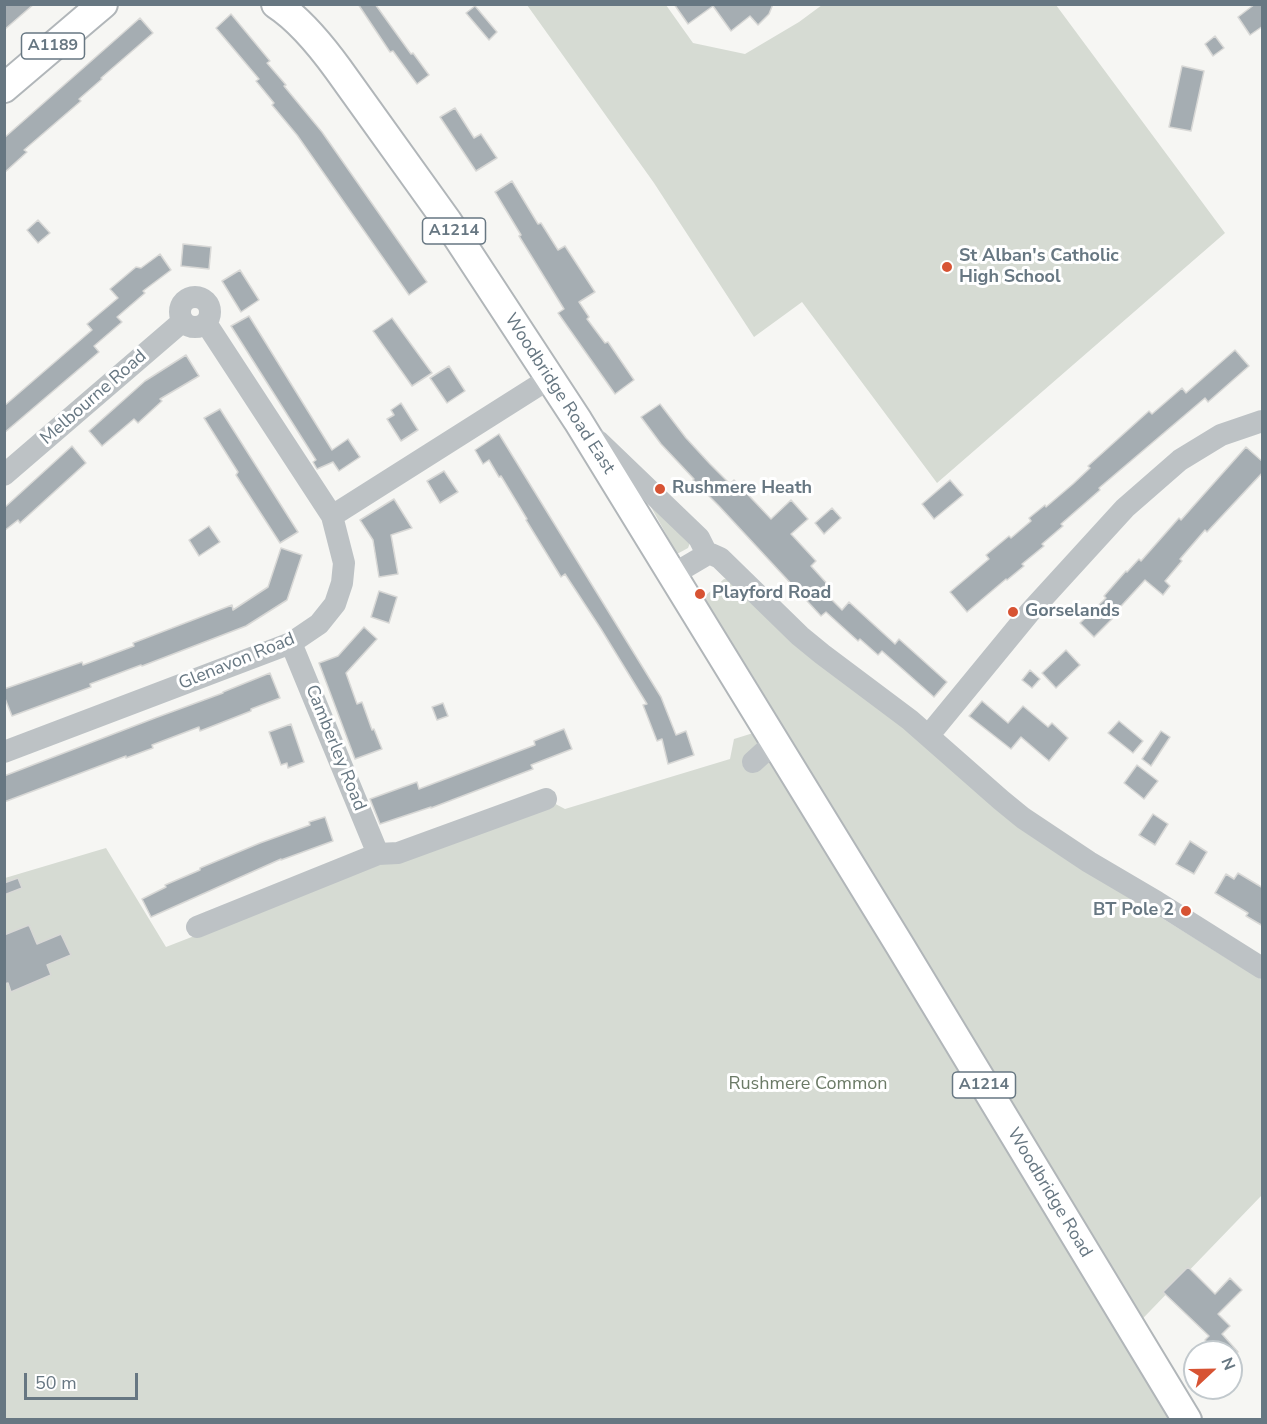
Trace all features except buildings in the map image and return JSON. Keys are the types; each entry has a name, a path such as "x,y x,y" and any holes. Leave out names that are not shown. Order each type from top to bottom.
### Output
{"main road":[{"name":"Woodbridge Road East","path":"276,4 284,9 322,47 447,221 578,421 778,746"},
{"name":"Woodbridge Road East","path":"301,4 322,47"},
{"name":"A1189","path":"4,88 104,5"},
{"name":"Woodbridge Road","path":"778,746 1186,1419"}],"street":[{"name":"Melbourne Road","path":"4,475 183,321 180,316 181,306 187,299 196,297 205,300 210,309 206,323 332,516"},
{"path":"332,516 550,378"},
{"path":"578,421 699,538 706,555"},
{"path":"929,735 1030,612 1125,508 1180,460 1221,435 1263,421"},
{"name":"Glenavon Road","path":"4,752 291,643 319,624 335,604 342,583 345,563 332,516"},
{"path":"672,575 706,555 711,554 720,558 800,636 929,735 1023,818 1089,862 1263,968"},
{"name":"Camberley Road","path":"291,643 378,854"},
{"path":"753,762 778,746"},
{"path":"197,927 378,854 398,853 546,799"}],"green space":[{"name":"St Alban's Catholic High School","path":"527,5 666,5 693,43 745,54 799,22 822,5 1056,5 1225,233 937,483 802,302 754,337 654,183"},
{"path":"645,496 690,543 688,548 677,554"},
{"name":"Rushmere Common","path":"724,579 727,579 1107,884 1262,980 1262,1195 1123,1339 1172,1419 5,1420 5,878 106,848 166,947 546,799 565,809 730,759 734,739 782,724 704,597"}],"place":[{"name":"St Alban's Catholic High School","path":"947,267"},
{"name":"Rushmere Heath","path":"660,489"},
{"name":"Playford Road","path":"700,594"},
{"name":"Gorselands","path":"1013,612"},
{"name":"BT Pole 2","path":"1186,911"}]}
